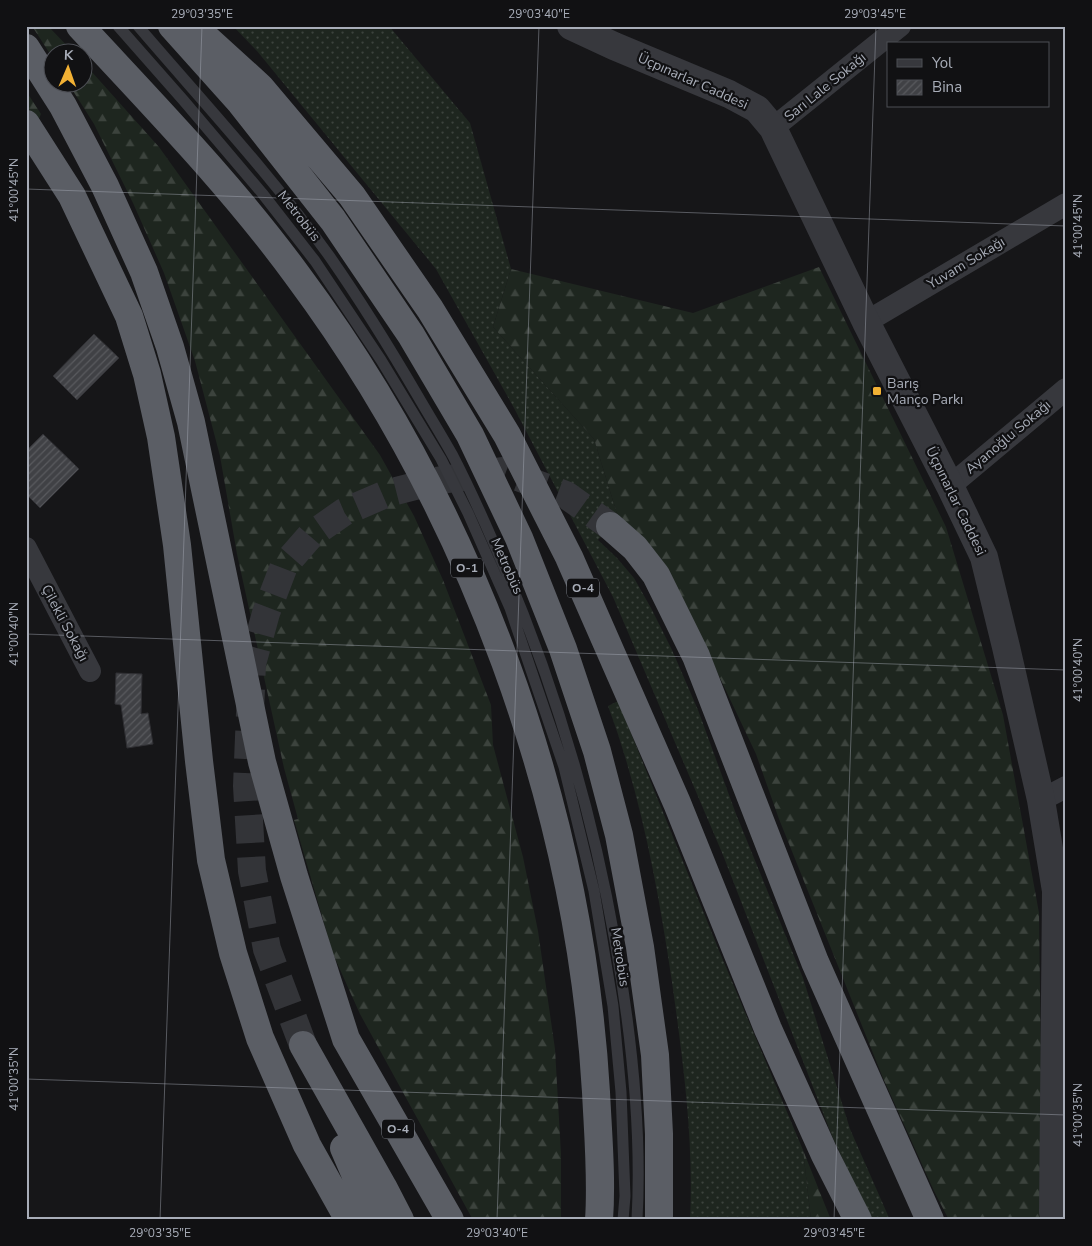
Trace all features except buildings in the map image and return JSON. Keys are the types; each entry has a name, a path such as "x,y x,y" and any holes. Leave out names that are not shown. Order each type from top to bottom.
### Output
{"highway":[{"name":"O-1","path":"80,26 238,200 298,275 350,350 417,461 465,562 504,658 536,756 561,851 576,926 593,1046 598,1130 599,1220"},
{"path":"172,26 241,103 333,220 411,335 470,435 519,538 566,658 597,751 619,835 640,947 655,1055 659,1134 659,1220"},
{"name":"O-4","path":"193,26 260,87 352,196 430,308 507,435 569,557 677,803 768,1029 825,1155 858,1220"},
{"name":"O-4","path":"26,48 63,106 105,186 144,272 170,346 191,422 262,762 294,876 346,1039 450,1220"},
{"path":"26,124 72,196 129,316 147,374 159,428 178,545 199,761 211,860 233,953 260,1038 307,1144 348,1220"},
{"path":"26,160 72,196"},
{"path":"610,526 635,548 656,575 696,656 815,962 930,1220"},
{"path":"370,1209 303,1046 383,1186 400,1220"}],"street":[{"name":"Üçpınarlar Caddesi","path":"571,26 729,94 757,109 773,128 866,322 984,557 1041,800 1056,891 1053,1212 1056,1220"},
{"name":"Sarı Lale Sokağı","path":"773,128 900,26"},
{"name":"Yuvam Sokağı","path":"866,322 1066,204"},
{"name":"Ayanoğlu Sokağı","path":"950,486 1066,389"},
{"name":"Çilekli Sokağı","path":"26,548 90,671"},
{"path":"1041,800 1066,787"}],"lane":[{"name":"Metrobüs","path":"118,26 262,193 316,261 381,360 441,459 510,608 564,766 594,891 614,1016 625,1196 623,1220"},
{"name":"Metrobüs","path":"138,26 271,181 329,257 393,354 453,456 520,603 575,762 605,888 626,1001 634,1089 638,1193 637,1220"}],"green space":[{"path":"32,26 48,26 63,42 42,42"},
{"path":"233,26 389,26 470,123 511,269 493,327 594,439 618,517 598,540 634,578 672,650 698,710 736,814 803,978 850,1129 890,1220 871,1220 832,1136 723,855 613,597 514,408 436,269 257,51"},
{"path":"92,72 159,147 380,455 414,516 443,580 491,705 493,745 523,857 538,931 555,1049 561,1154 561,1220 473,1220 360,1014 333,954 294,820 298,819 284,768 237,554 220,456 195,361 164,273 133,203 94,124 74,92 92,92"},
{"path":"26,91 41,114 37,123 26,105"},
{"path":"819,267 946,527 1003,715 1039,913 1043,1220 949,1220 883,1078 779,819 756,754 683,600 618,517 594,439 493,327 511,269 693,313"},
{"path":"618,701 720,953 803,1150 811,1220 690,1220 689,1130 684,1071 672,982 647,842 630,773 608,706"},
{"path":"803,1150 831,1220 811,1220"}],"tunnel":[{"path":"303,1045 267,949 252,871 247,786 252,664 266,613 284,566 311,535 344,512 388,493 435,481 502,471 566,495 610,526"}],"place":[{"name":"Barış Manço Parkı","path":"877,391"}]}
